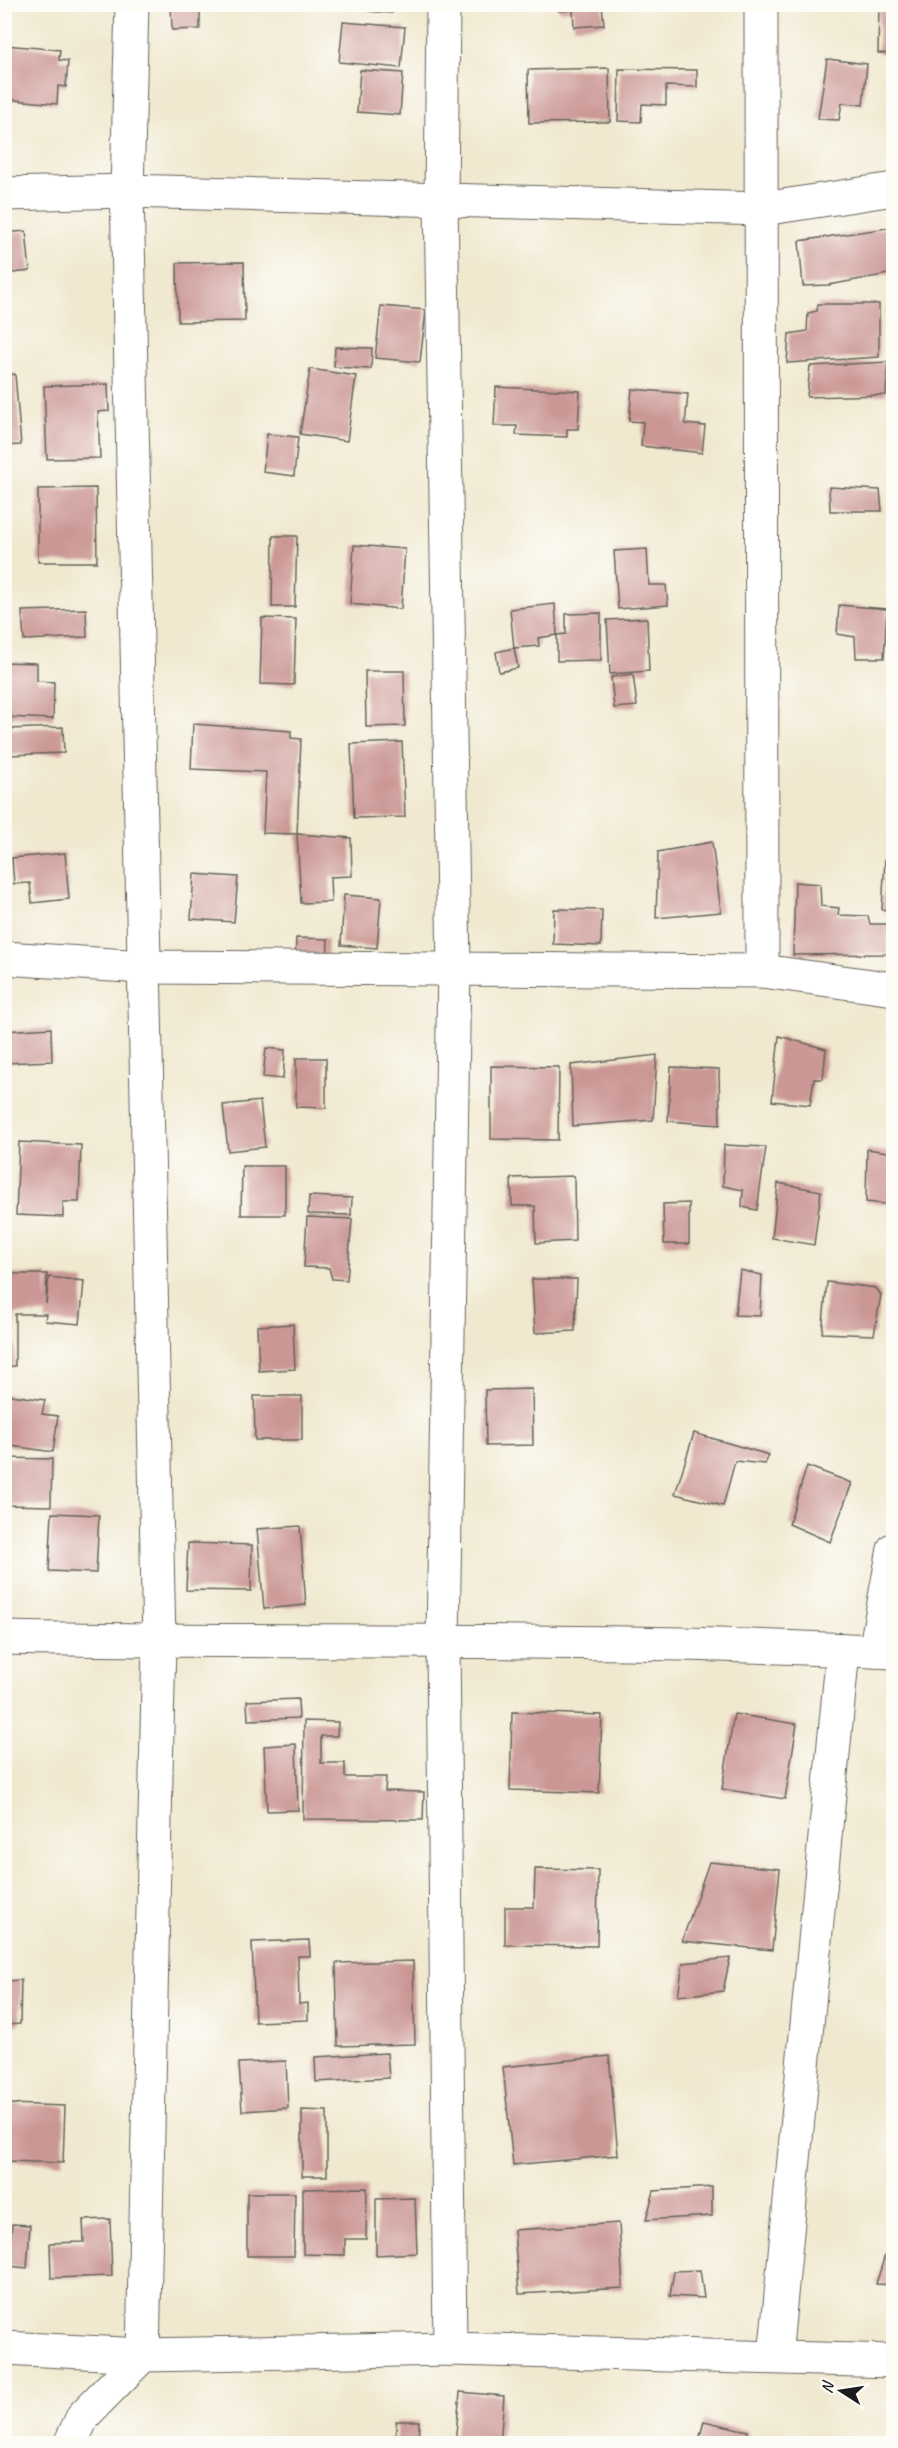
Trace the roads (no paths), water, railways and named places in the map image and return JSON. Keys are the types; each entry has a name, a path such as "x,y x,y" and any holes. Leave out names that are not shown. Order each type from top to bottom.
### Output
{"street":[{"path":"70,2444 83,2416 143,2355 159,1641 142,967 127,191 132,4"},
{"path":"443,4 441,201 454,968 443,1640 450,2349"},
{"path":"761,4 762,971"},
{"path":"4,195 127,191 763,209 894,189"},
{"path":"4,958 142,967 762,971 894,990"},
{"path":"4,1638 159,1641 443,1640 884,1652 894,1549"},
{"path":"775,2357 843,1650"},
{"path":"4,2348 143,2355 450,2349 894,2361"}]}
